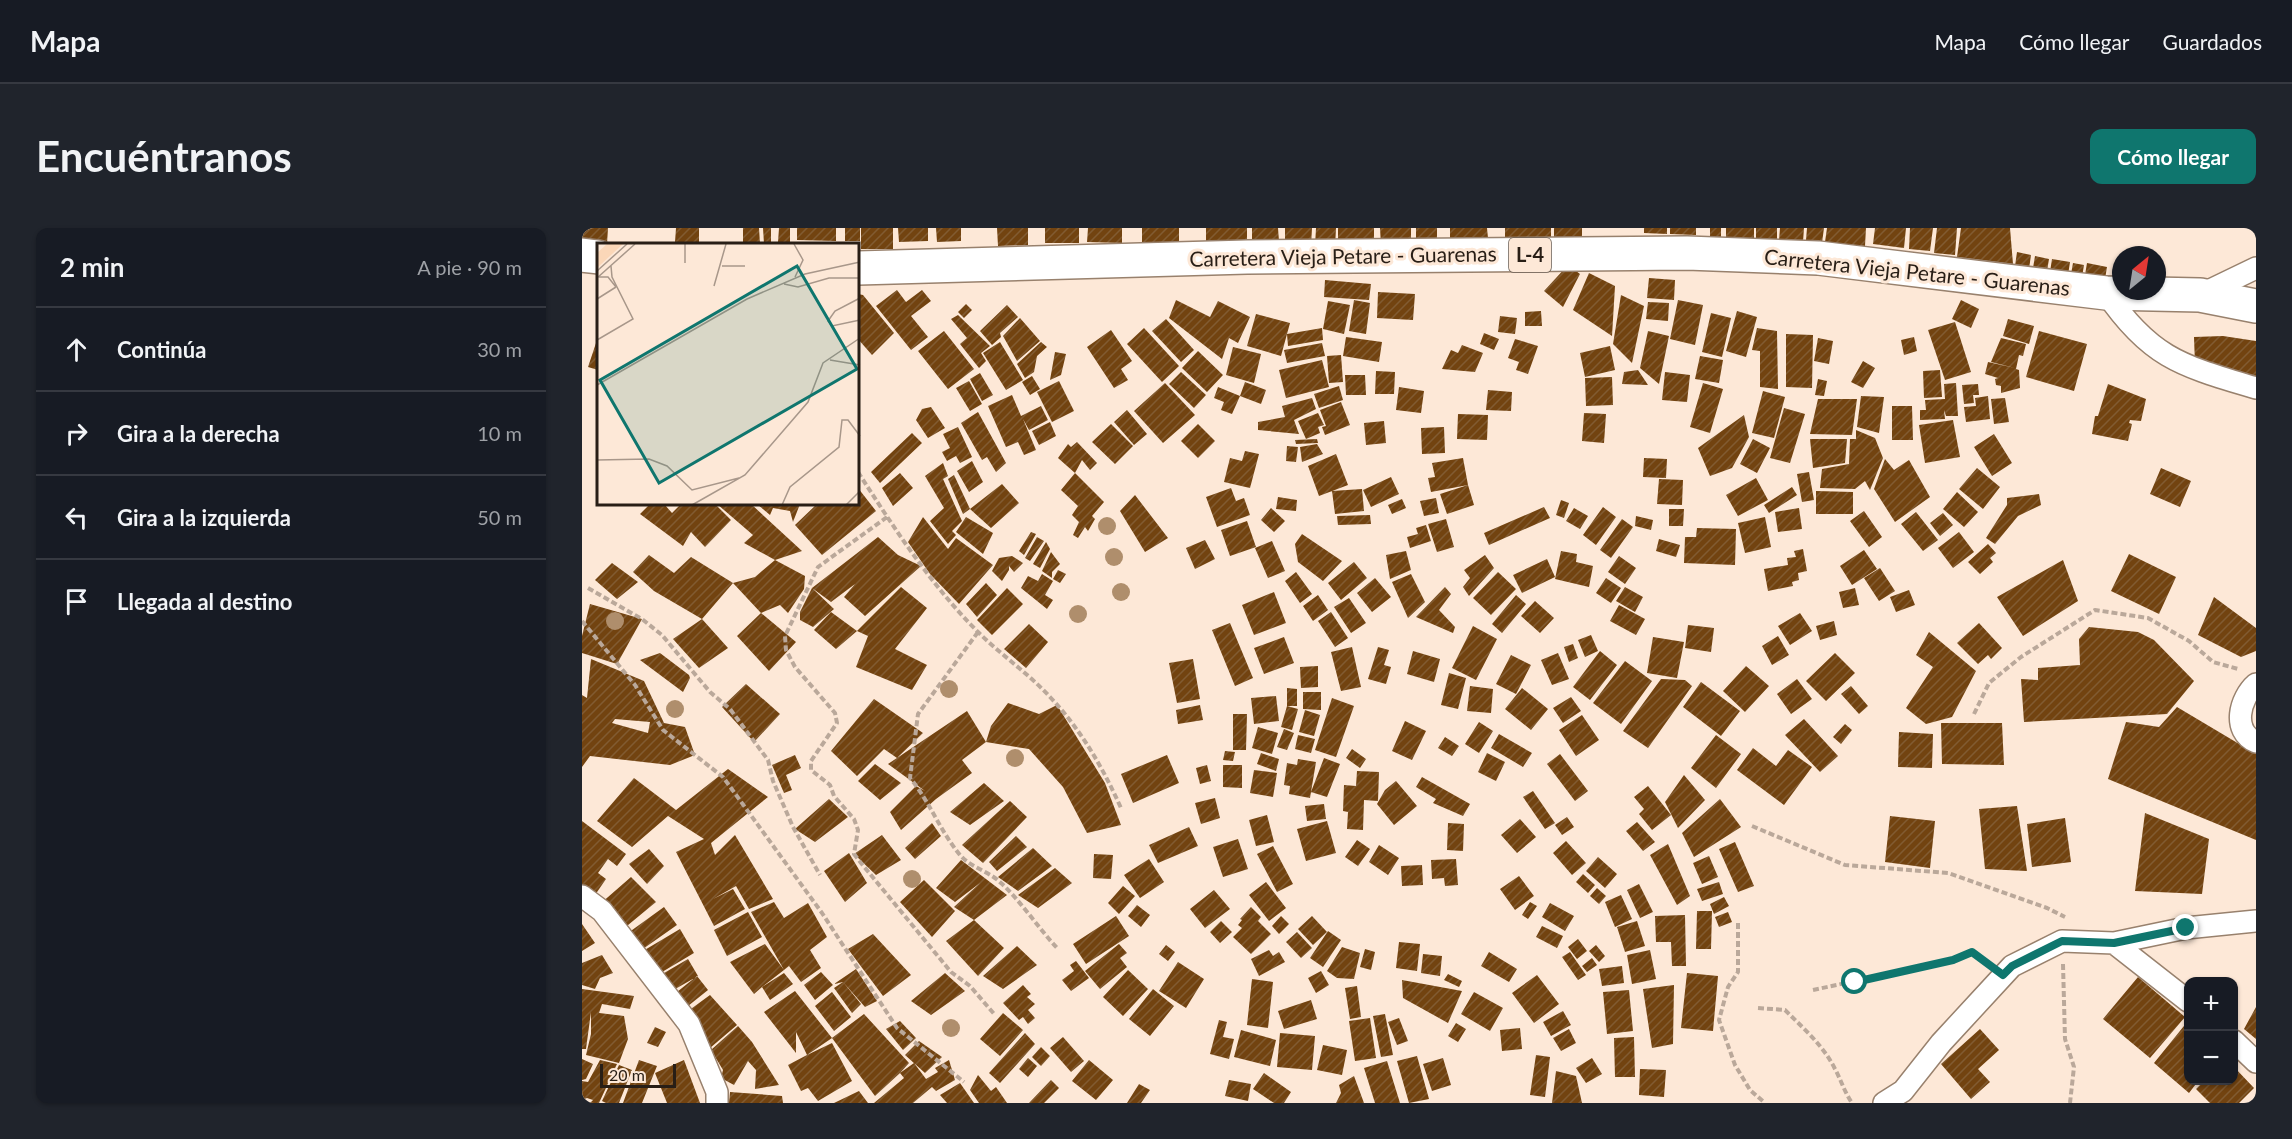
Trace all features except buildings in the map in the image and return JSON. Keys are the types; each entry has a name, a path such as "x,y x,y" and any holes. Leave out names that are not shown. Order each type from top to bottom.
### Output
{"main road":[{"name":"Carretera Vieja Petare - Guarenas","path":"860,268 950,268 1235,257 1687,253 1818,258 2106,293 2200,295 2256,306"},
{"path":"582,255 597,256"}],"street":[{"path":"2200,295 2256,268"},
{"path":"2106,293 2126,322 2145,341 2186,366 2256,388"},
{"path":"2251,678 2240,709 2242,727 2256,742"},
{"path":"582,896 602,911 689,1024 717,1092 717,1103"},
{"path":"1884,1103 1903,1091 1941,1042 2012,966 2062,941 2114,943 2186,928 2256,921"},
{"path":"2114,943 2184,998"},
{"path":"2238,1045 2256,1062"}],"path":[{"path":"860,475 938,588 978,632 1048,695 1082,734 1101,765 1121,807"},
{"path":"887,517 818,567 785,636 786,650 795,667 835,713 837,723 811,761 811,770 830,785 834,796 854,819 858,830 854,854 861,864 880,883 942,962 995,1015"},
{"path":"588,588 642,619 670,644 710,692 730,709 768,760 773,781 793,827 820,874"},
{"path":"1974,714 1989,683 2021,657 2095,610 2148,618 2189,641 2213,662 2251,678"},
{"path":"582,621 635,685 663,730 723,777 822,913 897,1028 964,1082"},
{"path":"978,632 918,714 910,778 923,794 939,828 960,855 980,871 994,876 1058,949"},
{"path":"1752,826 1845,866 1948,873 2047,908 2066,918"},
{"path":"1738,923 1738,972 1728,987 1719,1020 1735,1065 1750,1090 1765,1103"},
{"path":"2062,941 2066,1039 2074,1067 2070,1103"},
{"path":"1813,990 1953,960 1972,952 2003,975"},
{"path":"1758,1008 1785,1010 1818,1044 1836,1070 1839,1083 1852,1103"}],"route":[{"path":"1855,982 1953,960 1972,952 2003,975 2012,966 2062,941 2114,943 2186,928"}]}
